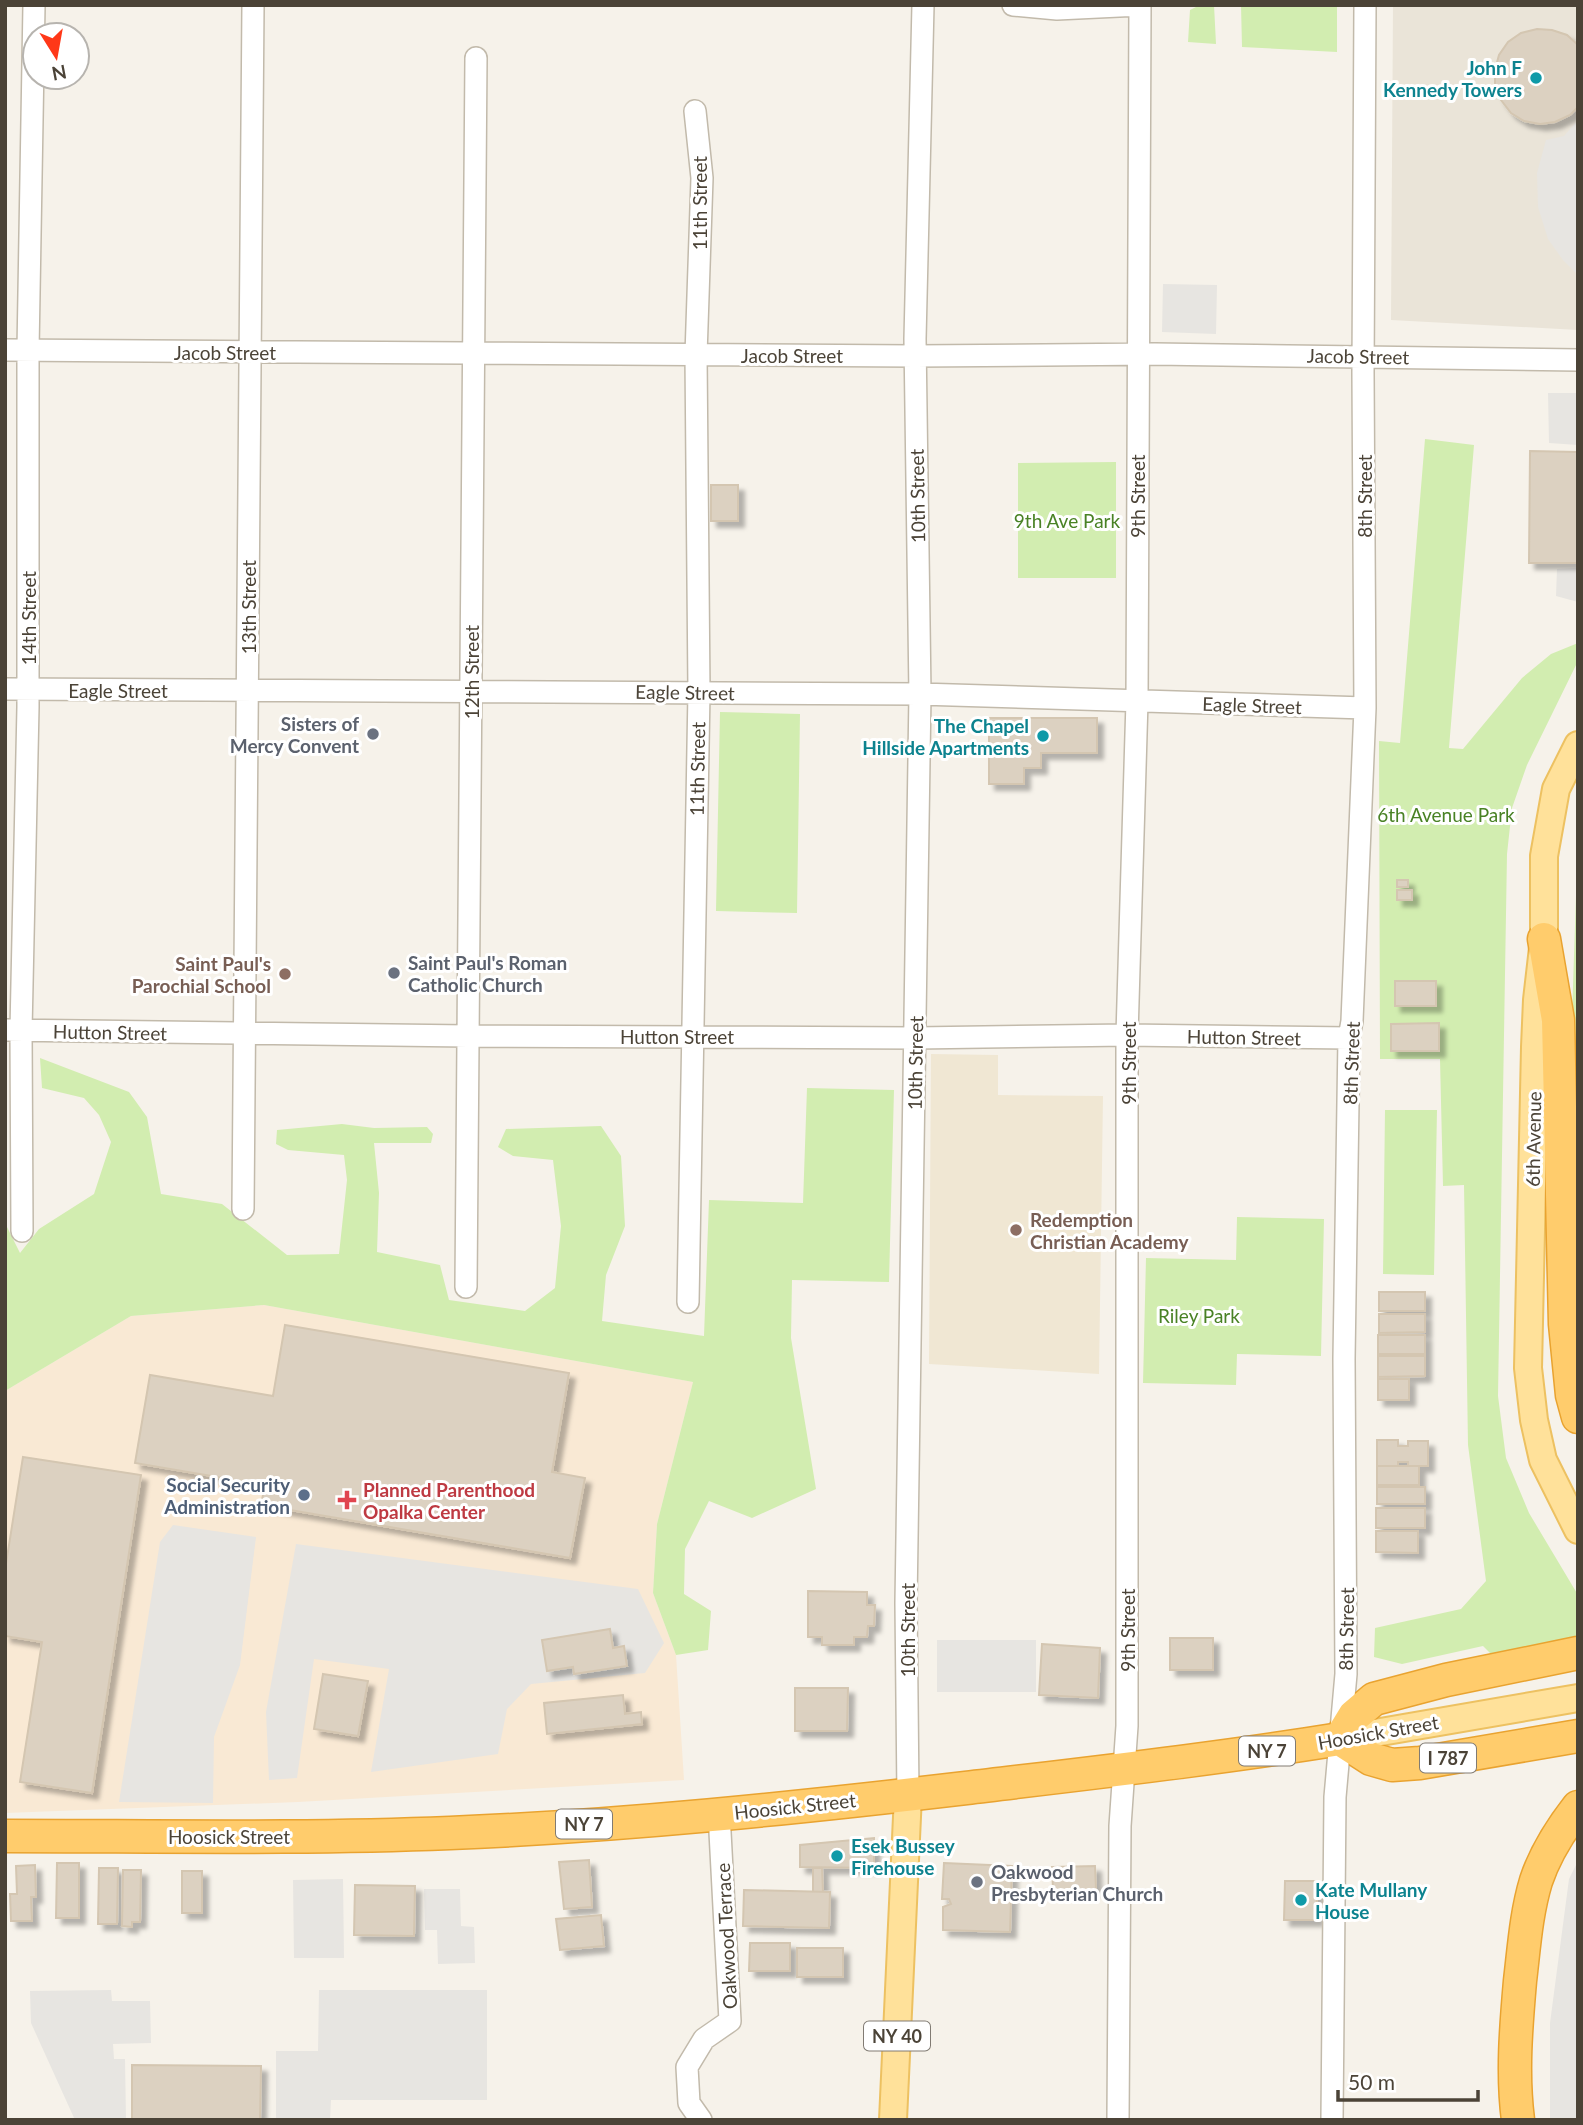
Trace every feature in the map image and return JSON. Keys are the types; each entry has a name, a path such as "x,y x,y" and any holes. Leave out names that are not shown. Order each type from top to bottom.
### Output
{"highway":[{"path":"1544,939 1558,1020 1566,1338 1572,1395 1578,1417"},
{"path":"1563,1238 1573,1125 1578,1107"},
{"path":"1340,1739 1354,1716 1374,1699 1446,1680 1578,1653"},
{"name":"I 787","path":"1340,1739 1371,1759 1392,1765 1420,1763 1570,1737"},
{"name":"Hoosick Street","path":"5,1836 216,1837 449,1833 719,1813 908,1795 1275,1750 1340,1739"},
{"path":"1518,2120 1516,2028 1525,1928 1536,1881 1548,1853 1578,1807"}],"main road":[{"name":"6th Avenue","path":"1578,745 1556,789 1544,856 1544,939 1535,1047 1528,1368 1534,1420 1543,1460 1578,1530"},
{"name":"Hoosick Street","path":"1340,1739 1578,1698"},
{"name":"10th Street","path":"893,2120 908,1795"}],"street":[{"name":"14th Street","path":"22,1231 13,1030 28,689 27,351 34,5"},
{"name":"13th Street","path":"243,1209 253,5"},
{"name":"10th Street","path":"908,1795 906,1603 920,694 915,356 923,5"},
{"path":"1013,5 1057,9 1140,5"},
{"name":"9th Street","path":"1118,2120 1120,1826 1127,1726 1127,1035 1137,701 1140,5"},
{"name":"8th Street","path":"1332,2120 1335,1816 1346,1674 1344,1359 1349,1038 1352,1021 1365,708 1365,5"},
{"name":"12th Street","path":"466,1287 476,58"},
{"name":"11th Street","path":"688,1302 699,692 695,355 702,178 695,111"},
{"name":"Jacob Street","path":"5,350 915,356 1137,354 1578,360"},
{"name":"Eagle Street","path":"5,689 920,694 1365,708"},
{"name":"Hutton Street","path":"13,1030 468,1036 915,1038 1127,1035 1349,1038"},
{"name":"Oakwood Terrace","path":"701,2120 689,2103 687,2067 704,2039 730,2021 719,1813"}],"shaded area":[{"name":"John F Kennedy Towers","path":"1393,5 1578,5 1578,330 1391,320"},
{"path":"1578,120 1578,275 1548,239 1538,207 1537,173 1546,140 1564,136"},
{"path":"1163,284 1217,285 1216,334 1162,332"},
{"path":"1548,393 1578,393 1578,445 1549,443"},
{"path":"1578,568 1578,602 1556,596 1557,569"},
{"name":"Redemption Christian Academy","path":"931,1054 998,1055 998,1095 1103,1096 1099,1374 929,1364"},
{"path":"264,1305 693,1382 657,1524 653,1593 676,1655 684,1780 298,1802 5,1813 5,1391 131,1316"},
{"path":"173,1525 256,1537 240,1665 214,1737 213,1803 119,1802 160,1542"},
{"path":"296,1544 638,1589 664,1643 645,1673 531,1684 507,1709 498,1754 371,1772 389,1669 314,1659 297,1778 269,1780 266,1712"},
{"path":"937,1640 1036,1640 1036,1692 937,1692"},
{"path":"1578,1861 1578,2120 1550,2120 1550,2023 1569,1879"},
{"path":"343,1879 344,1958 294,1958 293,1880"},
{"path":"424,1889 460,1889 461,1926 474,1927 475,1963 438,1964 437,1930 425,1930"},
{"path":"111,1990 112,2001 150,2001 151,2043 113,2044 114,2059 125,2059 126,2120 75,2120 31,2023 30,1991"},
{"path":"319,1990 487,1990 487,2100 331,2100 330,2120 276,2120 276,2051 318,2051"}],"green space":[{"path":"1200,5 1214,5 1216,44 1188,42 1190,10"},
{"path":"1241,5 1337,5 1337,52 1242,47"},
{"name":"6th Avenue Park","path":"1425,439 1474,445 1449,748 1463,749 1522,678 1551,654 1578,643 1578,661 1527,765 1512,808 1507,854 1498,1396 1506,1458 1529,1513 1578,1595 1578,1661 1512,1675 1483,1646 1402,1664 1374,1657 1375,1628 1461,1609 1486,1581 1468,1445 1464,1185 1443,1186 1440,1059 1380,1059 1379,741 1400,743"},
{"name":"9th Ave Park","path":"1116,462 1116,578 1018,578 1018,463"},
{"path":"720,712 800,714 797,913 716,911"},
{"path":"1578,836 1578,1078 1575,1080 1570,1075"},
{"path":"40,1058 129,1092 147,1117 161,1194 222,1204 287,1255 339,1254 347,1180 344,1155 288,1150 276,1144 277,1130 342,1124 374,1128 427,1127 433,1134 431,1143 374,1143 379,1193 377,1252 440,1265 449,1300 525,1311 555,1288 561,1226 553,1160 513,1156 498,1147 506,1129 601,1126 621,1156 625,1226 606,1275 602,1321 704,1336 709,1200 803,1203 807,1088 894,1090 889,1282 792,1280 791,1338 816,1489 752,1518 709,1501 685,1549 684,1594 711,1611 708,1650 676,1655 653,1593 657,1524 693,1382 264,1305 131,1316 5,1391 5,1223 20,1253 39,1229 94,1194 111,1142 99,1115 84,1098 42,1088"},
{"path":"1385,1110 1437,1110 1434,1275 1383,1274"},
{"name":"Riley Park","path":"1237,1217 1324,1219 1321,1356 1237,1354 1236,1385 1143,1383 1146,1258 1236,1260"}],"building":[{"name":"John F Kennedy Towers","path":"1537,29 1567,35 1578,45 1578,107 1570,115 1555,122 1540,124 1524,121 1511,113 1495,86 1499,55 1508,42 1521,33"},
{"path":"1530,451 1578,452 1578,563 1529,563"},
{"path":"711,485 738,485 738,521 711,521"},
{"name":"The Chapel Hillside Apartments","path":"989,718 1097,718 1097,753 1041,753 1041,768 1024,768 1024,784 989,784"},
{"path":"1397,880 1408,880 1408,887 1397,887"},
{"path":"1397,890 1412,890 1412,900 1397,900"},
{"path":"1395,981 1436,981 1436,1006 1395,1006"},
{"path":"1439,1023 1439,1051 1391,1051 1391,1024"},
{"path":"1379,1292 1425,1292 1425,1311 1379,1311"},
{"path":"1379,1314 1425,1314 1425,1332 1379,1333"},
{"path":"285,1325 569,1373 552,1472 585,1478 570,1558 261,1505 265,1485 135,1463 150,1375 273,1396"},
{"path":"1378,1335 1425,1335 1425,1354 1378,1354"},
{"path":"1378,1356 1425,1356 1425,1376 1378,1377"},
{"path":"1378,1379 1409,1379 1409,1400 1378,1400"},
{"path":"1377,1440 1398,1440 1398,1446 1408,1446 1408,1441 1428,1441 1428,1466 1408,1466 1408,1462 1398,1462 1398,1466 1377,1466"},
{"path":"23,1457 141,1475 92,1793 20,1782 42,1642 5,1636 5,1570"},
{"path":"1377,1466 1419,1466 1419,1485 1377,1485"},
{"path":"1377,1487 1425,1487 1425,1504 1377,1504"},
{"path":"1376,1508 1425,1508 1425,1528 1376,1528"},
{"path":"1376,1531 1418,1531 1418,1553 1376,1552"},
{"path":"808,1591 867,1592 867,1605 875,1605 874,1626 868,1626 867,1637 854,1637 854,1645 822,1645 822,1637 808,1637"},
{"path":"610,1629 613,1648 624,1646 627,1666 574,1674 573,1667 547,1671 542,1640"},
{"path":"1170,1638 1213,1638 1213,1670 1170,1670"},
{"path":"1042,1644 1100,1648 1098,1698 1039,1695"},
{"path":"323,1674 368,1681 358,1736 314,1729"},
{"path":"795,1688 848,1688 847,1731 795,1731"},
{"path":"623,1695 625,1714 641,1712 642,1724 547,1734 544,1703"},
{"name":"Esek Bussey Firehouse","path":"874,1838 874,1868 800,1867 800,1845"},
{"path":"589,1860 592,1907 564,1909 559,1862"},
{"path":"57,1863 79,1863 79,1918 56,1918"},
{"name":"Oakwood Presbyterian Church","path":"944,1863 1012,1866 1010,1932 943,1930 943,1907 951,1904 949,1899 942,1899"},
{"path":"35,1865 36,1897 31,1897 32,1921 11,1921 10,1894 17,1894 16,1866"},
{"path":"1095,1866 1096,1889 1053,1889 1052,1867"},
{"path":"99,1868 118,1868 117,1924 98,1924"},
{"path":"813,1868 822,1868 823,1892 813,1892"},
{"path":"123,1870 141,1870 140,1922 132,1922 132,1927 122,1926"},
{"path":"182,1871 202,1871 202,1913 182,1913"},
{"name":"Kate Mullany House","path":"1285,1881 1317,1881 1317,1920 1284,1920"},
{"path":"355,1885 415,1886 414,1936 354,1935"},
{"path":"744,1890 830,1892 829,1928 743,1926"},
{"path":"601,1915 604,1946 560,1950 556,1919"},
{"path":"750,1943 790,1943 790,1971 749,1971"},
{"path":"797,1948 843,1948 843,1977 797,1977"},
{"path":"132,2065 261,2066 260,2120 132,2120"}],"place":[{"name":"John F Kennedy Towers","path":"1536,78"},
{"name":"Sisters of Mercy Convent","path":"373,734"},
{"name":"The Chapel Hillside Apartments","path":"1043,736"},
{"name":"Saint Paul's Roman Catholic Church","path":"394,973"},
{"name":"Saint Paul's Parochial School","path":"285,974"},
{"name":"Redemption Christian Academy","path":"1016,1230"},
{"name":"Social Security Administration","path":"304,1495"},
{"name":"Planned Parenthood Opalka Center","path":"347,1500"},
{"name":"Esek Bussey Firehouse","path":"837,1856"},
{"name":"Oakwood Presbyterian Church","path":"977,1882"},
{"name":"Kate Mullany House","path":"1301,1900"}]}
